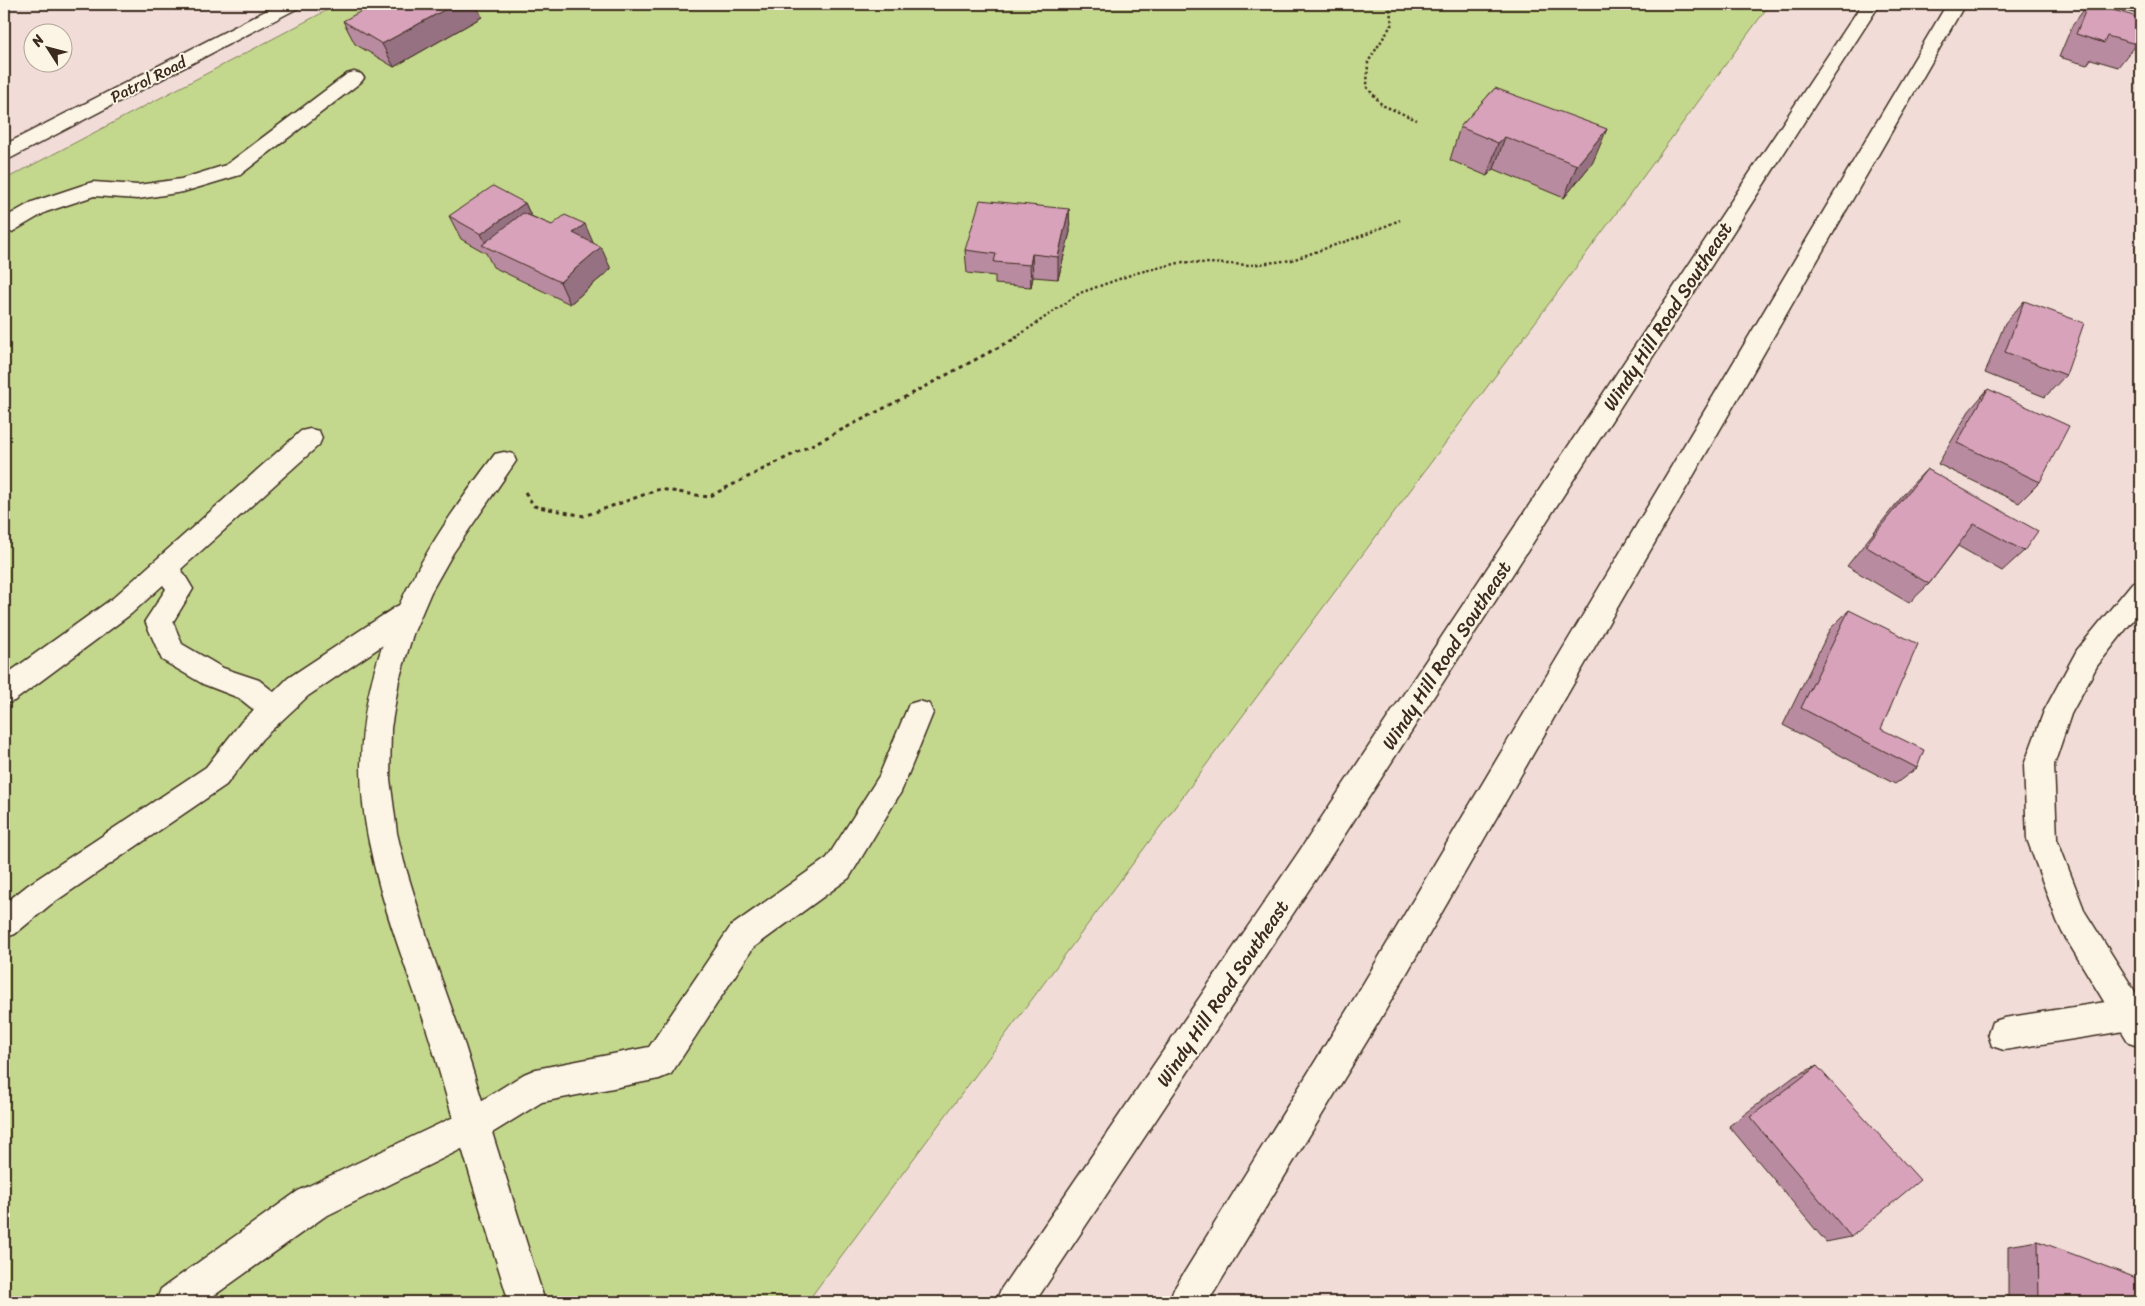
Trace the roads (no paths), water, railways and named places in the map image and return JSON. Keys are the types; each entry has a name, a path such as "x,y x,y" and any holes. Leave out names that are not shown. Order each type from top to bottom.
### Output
{"main road":[{"name":"Patrol Road","path":"4,153 292,4"},
{"name":"Windy Hill Road Southeast","path":"1014,1302 1315,855 1872,4"},
{"path":"1187,1302 1374,998 1956,4"},
{"path":"2124,4 2141,9"},
{"path":"4,227 39,207 94,189 138,192 183,185 233,170 354,78"},
{"path":"4,692 122,606 310,438"},
{"path":"504,461 468,507 442,546 407,614 388,666 378,718 375,757 376,795 382,835 394,878 418,958 446,1035 472,1126 528,1302"},
{"path":"166,567 180,589 159,621 172,652 213,676 249,689 275,709"},
{"path":"2004,1034 2136,1022 2072,921 2042,839 2039,766 2058,712 2087,658 2141,591"},
{"path":"4,922 39,895 216,776 252,730 298,688 407,614"},
{"path":"174,1302 311,1204 472,1126 536,1086 659,1062 742,937 838,868 891,783 919,713"}]}
